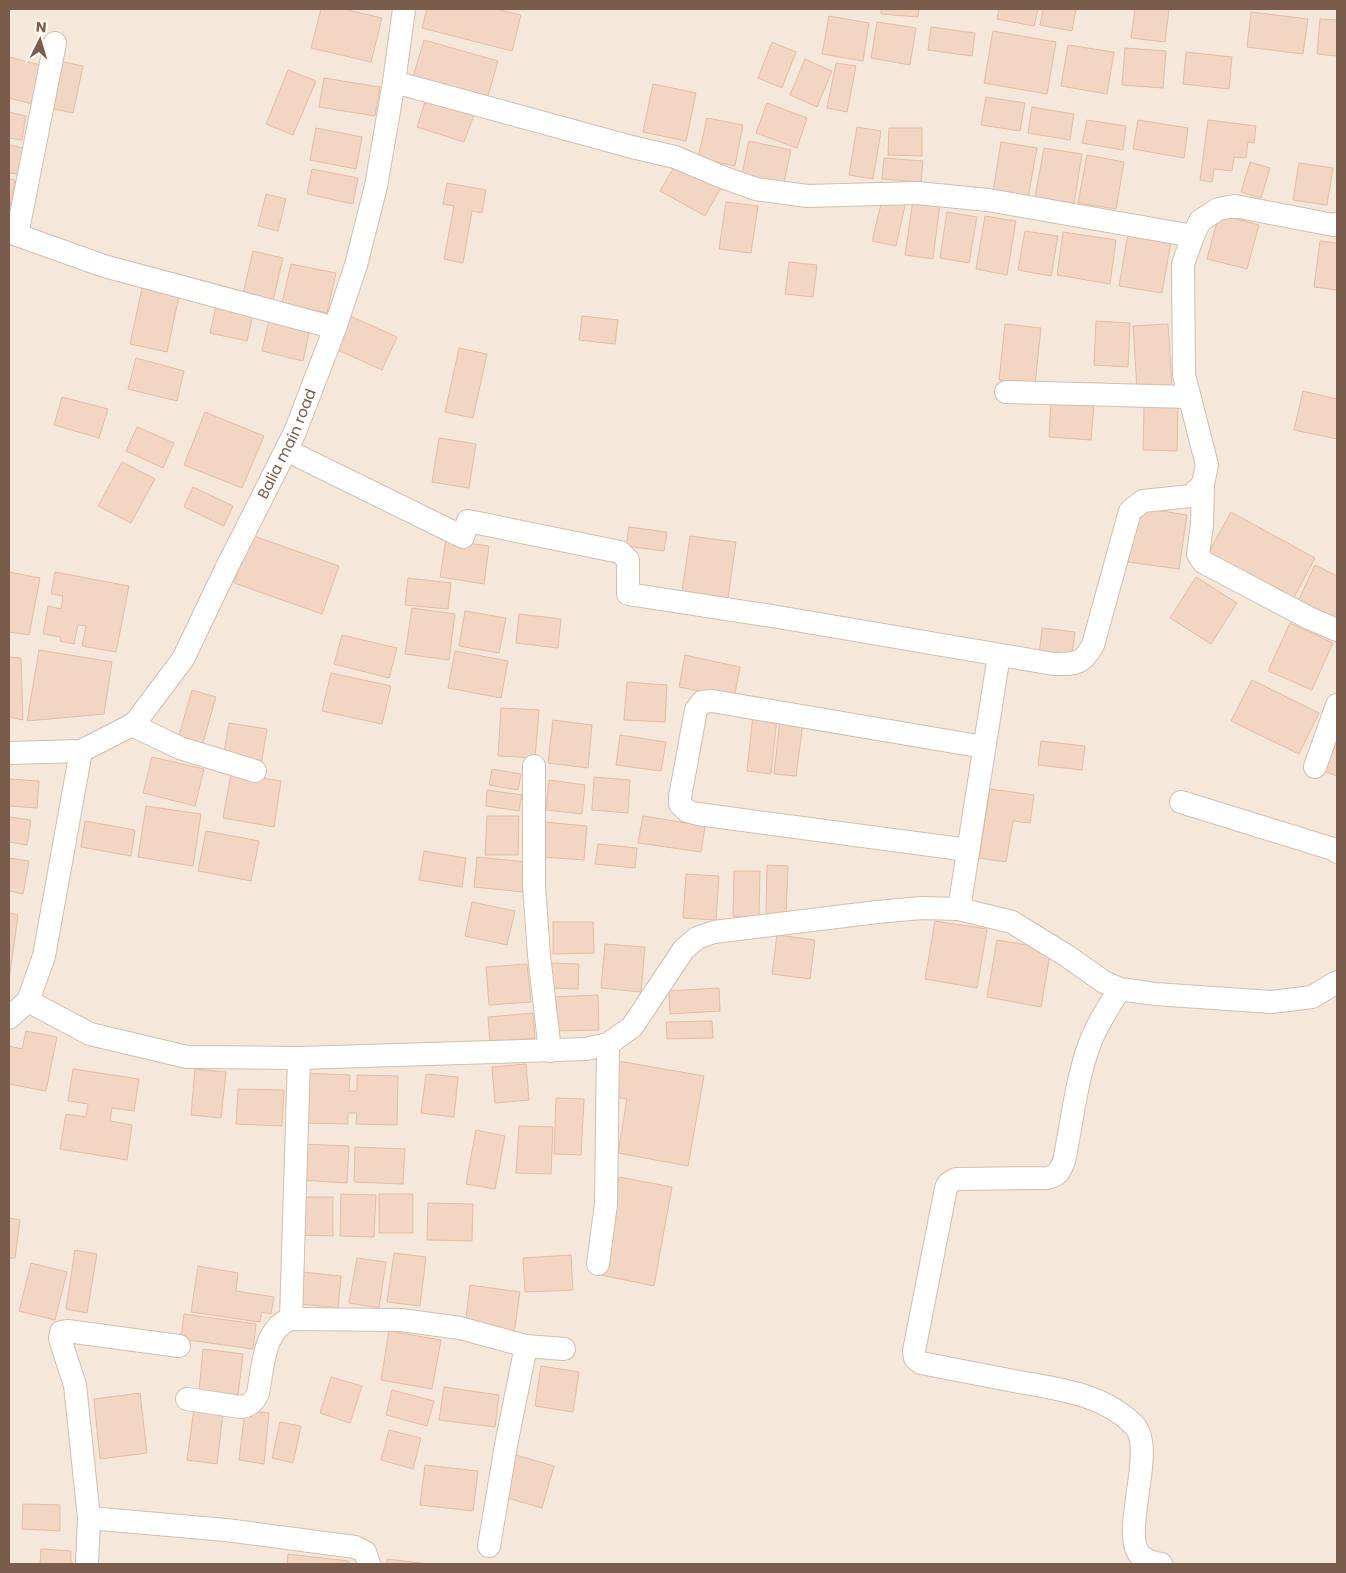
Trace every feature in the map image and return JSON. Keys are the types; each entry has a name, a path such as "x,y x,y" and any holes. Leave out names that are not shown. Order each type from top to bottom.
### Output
{"street":[{"name":"Balia main road","path":"9,753 81,751 136,723 183,659 295,432 335,328 356,265 376,186 394,82 404,9"},
{"path":"55,43 13,234 104,266 335,328"},
{"path":"394,82 675,157 756,189 807,196 917,194 988,200 1193,236"},
{"path":"1337,224 1333,225 1235,206 1218,209 1200,221 1183,264 1184,375 1207,465 1203,484 1202,525 1198,554 1203,562 1309,618 1337,630"},
{"path":"1006,392 1189,397"},
{"path":"286,450 463,537 468,521 620,552 628,560 628,594 772,616 1054,664 1071,664 1086,658 1093,645 1130,511 1143,501 1191,496 1203,484"},
{"path":"959,909 999,655"},
{"path":"968,850 698,814 686,811 680,804 680,797 696,710 702,702 712,701 984,747"},
{"path":"1315,767 1337,705"},
{"path":"132,725 180,748 255,772"},
{"path":"9,1018 28,1001 44,956 81,751"},
{"path":"534,766 534,885 539,955 550,1051"},
{"path":"1181,802 1333,849 1337,852"},
{"path":"28,1001 90,1034 187,1058 299,1058 586,1050 608,1044 632,1027 684,949 697,938 714,932 922,908 959,909 1012,922 1067,956 1104,982 1120,989 1203,998 1272,1002 1312,996 1337,982"},
{"path":"1120,989 1105,1012 1090,1043 1060,1172 1054,1177 1047,1178 956,1179 949,1183 946,1188 914,1351 915,1358 921,1363 1081,1394 1117,1410 1136,1427 1142,1448 1134,1540 1140,1555 1161,1564"},
{"path":"598,1264 606,1204 608,1044"},
{"path":"291,1319 299,1058"},
{"path":"187,1399 240,1406 246,1406 254,1401 258,1393 268,1341 276,1328 291,1319 401,1320 460,1328 526,1346 564,1349"},
{"path":"87,1564 90,1518 75,1385 60,1339 61,1332 67,1331 179,1346"},
{"path":"489,1546 506,1445 526,1346"},
{"path":"90,1518 226,1530 355,1547 365,1552 369,1564"}],"shaded area":[{"path":"9,9 1337,9 1337,1564 9,1564"}],"building":[{"path":"321,9 343,9 382,18 371,62 311,48"},
{"path":"427,9 496,9 521,15 512,51 422,28"},
{"path":"881,9 919,9 918,17 881,14"},
{"path":"999,9 1038,9 1034,26 997,19"},
{"path":"1043,9 1076,9 1072,31 1040,25"},
{"path":"1135,9 1169,9 1165,42 1131,38"},
{"path":"1251,12 1308,19 1303,54 1247,47"},
{"path":"829,16 869,23 863,61 822,54"},
{"path":"1320,19 1337,20 1337,56 1317,54"},
{"path":"877,22 916,28 910,65 871,58"},
{"path":"931,27 975,33 972,56 928,50"},
{"path":"993,31 1056,42 1047,94 984,83"},
{"path":"424,40 498,61 487,99 413,77"},
{"path":"772,42 796,52 782,88 758,78"},
{"path":"1068,45 1114,52 1107,94 1061,86"},
{"path":"1125,48 1166,51 1163,88 1122,85"},
{"path":"1186,52 1232,57 1229,89 1183,84"},
{"path":"9,57 41,65 32,104 9,98"},
{"path":"805,59 832,71 817,107 790,95"},
{"path":"59,61 83,66 73,113 49,108"},
{"path":"836,63 856,66 847,112 827,108"},
{"path":"288,70 316,81 293,135 266,124"},
{"path":"324,78 380,87 375,116 319,107"},
{"path":"653,84 696,93 686,141 643,132"},
{"path":"986,97 1025,103 1020,131 981,125"},
{"path":"426,99 474,115 464,142 417,127"},
{"path":"767,103 807,118 797,148 756,133"},
{"path":"1032,107 1074,114 1070,140 1028,133"},
{"path":"9,112 26,116 22,140 9,138"},
{"path":"707,118 743,125 735,166 698,158"},
{"path":"1087,120 1126,126 1123,150 1082,143"},
{"path":"1138,120 1188,128 1184,158 1133,149"},
{"path":"1208,120 1256,126 1254,143 1248,142 1246,158 1234,157 1232,171 1214,169 1212,182 1200,180"},
{"path":"857,127 881,131 873,179 849,175"},
{"path":"316,128 362,137 356,169 310,160"},
{"path":"889,128 922,128 922,156 888,155"},
{"path":"749,141 791,150 783,187 741,178"},
{"path":"1001,142 1037,148 1028,198 993,192"},
{"path":"9,145 24,148 19,174 9,173"},
{"path":"1044,148 1082,154 1074,203 1035,197"},
{"path":"1087,155 1124,162 1116,209 1078,203"},
{"path":"884,158 923,161 921,182 882,179"},
{"path":"677,162 721,188 705,216 660,191"},
{"path":"1250,162 1270,168 1261,198 1241,192"},
{"path":"1299,163 1333,168 1327,205 1293,200"},
{"path":"312,169 358,178 353,204 307,194"},
{"path":"9,179 15,180 9,210"},
{"path":"447,183 486,190 482,213 472,211 463,263 444,259 454,206 443,204"},
{"path":"266,194 286,199 278,231 258,226"},
{"path":"883,196 906,201 896,246 872,241"},
{"path":"913,200 940,204 933,259 905,255"},
{"path":"726,202 758,206 751,253 719,249"},
{"path":"947,212 977,217 969,263 940,258"},
{"path":"1219,214 1259,225 1247,269 1207,259"},
{"path":"985,216 1016,221 1007,275 976,269"},
{"path":"1025,231 1058,236 1051,276 1018,270"},
{"path":"1063,232 1116,240 1110,284 1057,275"},
{"path":"1128,234 1171,241 1162,293 1119,286"},
{"path":"1320,241 1337,243 1337,290 1314,287"},
{"path":"253,251 283,258 272,305 242,298"},
{"path":"789,262 817,265 813,297 785,294"},
{"path":"291,264 336,273 327,313 282,303"},
{"path":"143,284 180,292 167,352 130,344"},
{"path":"216,306 253,314 247,341 210,333"},
{"path":"270,315 311,324 303,361 262,351"},
{"path":"348,315 397,337 382,370 333,348"},
{"path":"582,316 618,320 615,344 579,340"},
{"path":"1096,321 1130,323 1128,367 1094,365"},
{"path":"1005,324 1041,328 1035,384 999,380"},
{"path":"1168,324 1172,387 1137,389 1133,326"},
{"path":"459,348 487,354 473,418 445,412"},
{"path":"136,358 184,371 177,401 128,389"},
{"path":"1303,391 1337,399 1337,439 1294,430"},
{"path":"62,397 108,409 99,438 54,425"},
{"path":"1051,401 1094,404 1091,440 1049,437"},
{"path":"1144,404 1178,404 1177,451 1143,450"},
{"path":"205,412 264,436 242,488 184,465"},
{"path":"137,427 174,443 163,468 126,451"},
{"path":"439,438 476,444 469,488 432,482"},
{"path":"122,462 155,479 131,523 98,506"},
{"path":"193,487 233,506 224,526 184,507"},
{"path":"1137,507 1187,515 1179,569 1128,562"},
{"path":"1231,512 1315,558 1292,601 1207,555"},
{"path":"629,527 667,532 664,551 626,546"},
{"path":"251,535 339,566 322,614 234,583"},
{"path":"690,536 736,542 728,598 682,592"},
{"path":"446,540 489,546 484,584 440,577"},
{"path":"1315,565 1337,576 1337,620 1298,601"},
{"path":"9,572 40,578 29,635 9,632"},
{"path":"55,572 129,586 116,652 82,646 86,626 78,625 74,644 60,641 61,637 43,634 48,606 61,609 63,596 51,594"},
{"path":"1196,577 1237,603 1211,644 1170,618"},
{"path":"408,578 451,583 448,609 405,605"},
{"path":"412,608 455,614 449,660 405,654"},
{"path":"465,611 506,618 499,653 459,646"},
{"path":"519,614 561,619 558,648 516,643"},
{"path":"1290,623 1333,643 1312,690 1268,671"},
{"path":"1042,628 1075,632 1071,660 1039,656"},
{"path":"342,635 397,648 389,678 334,664"},
{"path":"39,650 112,662 104,714 27,721"},
{"path":"455,651 508,661 501,698 448,688"},
{"path":"685,655 740,667 734,698 679,687"},
{"path":"9,657 21,658 23,720 9,717"},
{"path":"331,673 391,686 382,724 322,711"},
{"path":"1252,680 1319,713 1299,754 1231,721"},
{"path":"627,682 667,685 665,722 624,720"},
{"path":"192,690 216,697 202,746 178,739"},
{"path":"501,708 539,710 535,758 498,756"},
{"path":"753,715 777,718 771,774 747,771"},
{"path":"553,720 592,725 588,768 548,763"},
{"path":"780,720 803,723 796,776 774,774"},
{"path":"229,723 267,729 261,765 223,759"},
{"path":"1337,727 1337,776 1323,771"},
{"path":"620,735 666,742 661,771 616,765"},
{"path":"1041,741 1085,746 1082,770 1038,765"},
{"path":"152,757 204,769 195,806 143,793"},
{"path":"492,769 521,774 518,790 489,785"},
{"path":"231,773 281,781 274,827 223,818"},
{"path":"594,777 630,780 628,813 592,810"},
{"path":"9,779 39,781 37,808 9,806"},
{"path":"549,780 585,785 582,814 546,810"},
{"path":"990,789 1034,795 1030,823 1013,821 1006,862 979,858"},
{"path":"487,790 522,795 519,811 486,806"},
{"path":"146,806 201,814 193,866 138,857"},
{"path":"487,816 519,816 518,855 485,855"},
{"path":"643,816 705,826 701,852 638,843"},
{"path":"9,817 31,820 27,845 9,842"},
{"path":"85,821 135,830 131,856 81,847"},
{"path":"544,822 587,826 584,860 541,857"},
{"path":"206,831 259,841 251,881 198,871"},
{"path":"598,844 637,848 635,868 595,864"},
{"path":"424,851 466,858 462,887 419,880"},
{"path":"477,857 526,862 523,892 474,887"},
{"path":"9,858 29,861 23,894 9,891"},
{"path":"767,865 788,866 786,915 766,914"},
{"path":"734,871 760,871 759,917 733,916"},
{"path":"686,874 719,876 716,920 683,918"},
{"path":"472,902 515,911 507,945 465,936"},
{"path":"9,913 18,915 9,980"},
{"path":"935,921 987,929 977,988 925,979"},
{"path":"553,922 593,922 594,953 553,954"},
{"path":"777,935 815,940 810,979 772,974"},
{"path":"997,940 1051,949 1041,1007 987,997"},
{"path":"605,944 645,947 641,992 601,988"},
{"path":"550,963 579,964 578,989 549,988"},
{"path":"527,964 531,1002 489,1005 486,967"},
{"path":"719,988 720,1011 670,1014 669,991"},
{"path":"598,995 599,1030 554,1031 552,997"},
{"path":"533,1013 535,1038 490,1042 488,1017"},
{"path":"712,1021 713,1038 667,1039 666,1022"},
{"path":"26,1031 57,1037 46,1091 9,1084 9,1046 22,1049"},
{"path":"618,1061 704,1076 688,1166 618,1153 627,1099 612,1097"},
{"path":"526,1064 529,1100 495,1103 492,1067"},
{"path":"73,1069 139,1079 134,1111 112,1108 110,1121 132,1125 127,1160 60,1149 66,1114 86,1117 88,1104 68,1101"},
{"path":"195,1069 226,1072 221,1118 191,1115"},
{"path":"305,1073 350,1075 349,1091 357,1091 357,1075 398,1076 397,1125 356,1124 357,1113 348,1113 348,1124 304,1123"},
{"path":"426,1074 458,1077 454,1117 421,1113"},
{"path":"238,1089 284,1090 282,1126 236,1124"},
{"path":"556,1098 584,1099 581,1155 554,1154"},
{"path":"519,1126 553,1127 551,1174 516,1173"},
{"path":"476,1130 505,1136 495,1189 466,1184"},
{"path":"302,1144 349,1146 347,1183 300,1180"},
{"path":"355,1147 405,1149 403,1184 354,1182"},
{"path":"619,1177 672,1187 654,1286 601,1275"},
{"path":"341,1194 376,1195 374,1237 340,1236"},
{"path":"379,1194 413,1194 413,1233 379,1233"},
{"path":"299,1197 333,1197 333,1236 299,1235"},
{"path":"428,1203 473,1204 472,1241 427,1240"},
{"path":"9,1218 20,1220 15,1258 9,1258"},
{"path":"75,1250 97,1254 87,1313 66,1309"},
{"path":"394,1253 426,1257 420,1306 387,1302"},
{"path":"571,1255 573,1290 525,1292 523,1258"},
{"path":"357,1258 386,1262 379,1308 349,1303"},
{"path":"31,1263 67,1272 55,1320 19,1311"},
{"path":"198,1266 238,1273 236,1291 274,1297 271,1314 262,1312 260,1322 191,1312"},
{"path":"302,1272 341,1276 338,1308 300,1304"},
{"path":"470,1285 520,1292 514,1333 465,1326"},
{"path":"184,1314 256,1324 253,1349 181,1339"},
{"path":"389,1331 441,1340 432,1389 381,1380"},
{"path":"203,1349 243,1354 238,1395 199,1391"},
{"path":"541,1366 579,1372 573,1412 535,1406"},
{"path":"331,1377 362,1386 350,1423 320,1413"},
{"path":"444,1387 499,1395 495,1427 439,1420"},
{"path":"392,1390 434,1401 427,1426 386,1415"},
{"path":"140,1393 147,1453 100,1459 94,1399"},
{"path":"194,1409 223,1413 217,1464 187,1460"},
{"path":"245,1411 269,1413 264,1464 239,1460"},
{"path":"280,1422 301,1426 293,1463 272,1458"},
{"path":"389,1430 421,1438 413,1469 381,1460"},
{"path":"516,1455 554,1466 542,1508 504,1497"},
{"path":"425,1465 478,1471 473,1511 420,1505"},
{"path":"23,1504 60,1505 60,1531 22,1529"},
{"path":"41,1549 71,1551 71,1564 40,1564"},
{"path":"288,1554 349,1561 349,1564 287,1564"},
{"path":"387,1559 429,1564 387,1564"}]}
